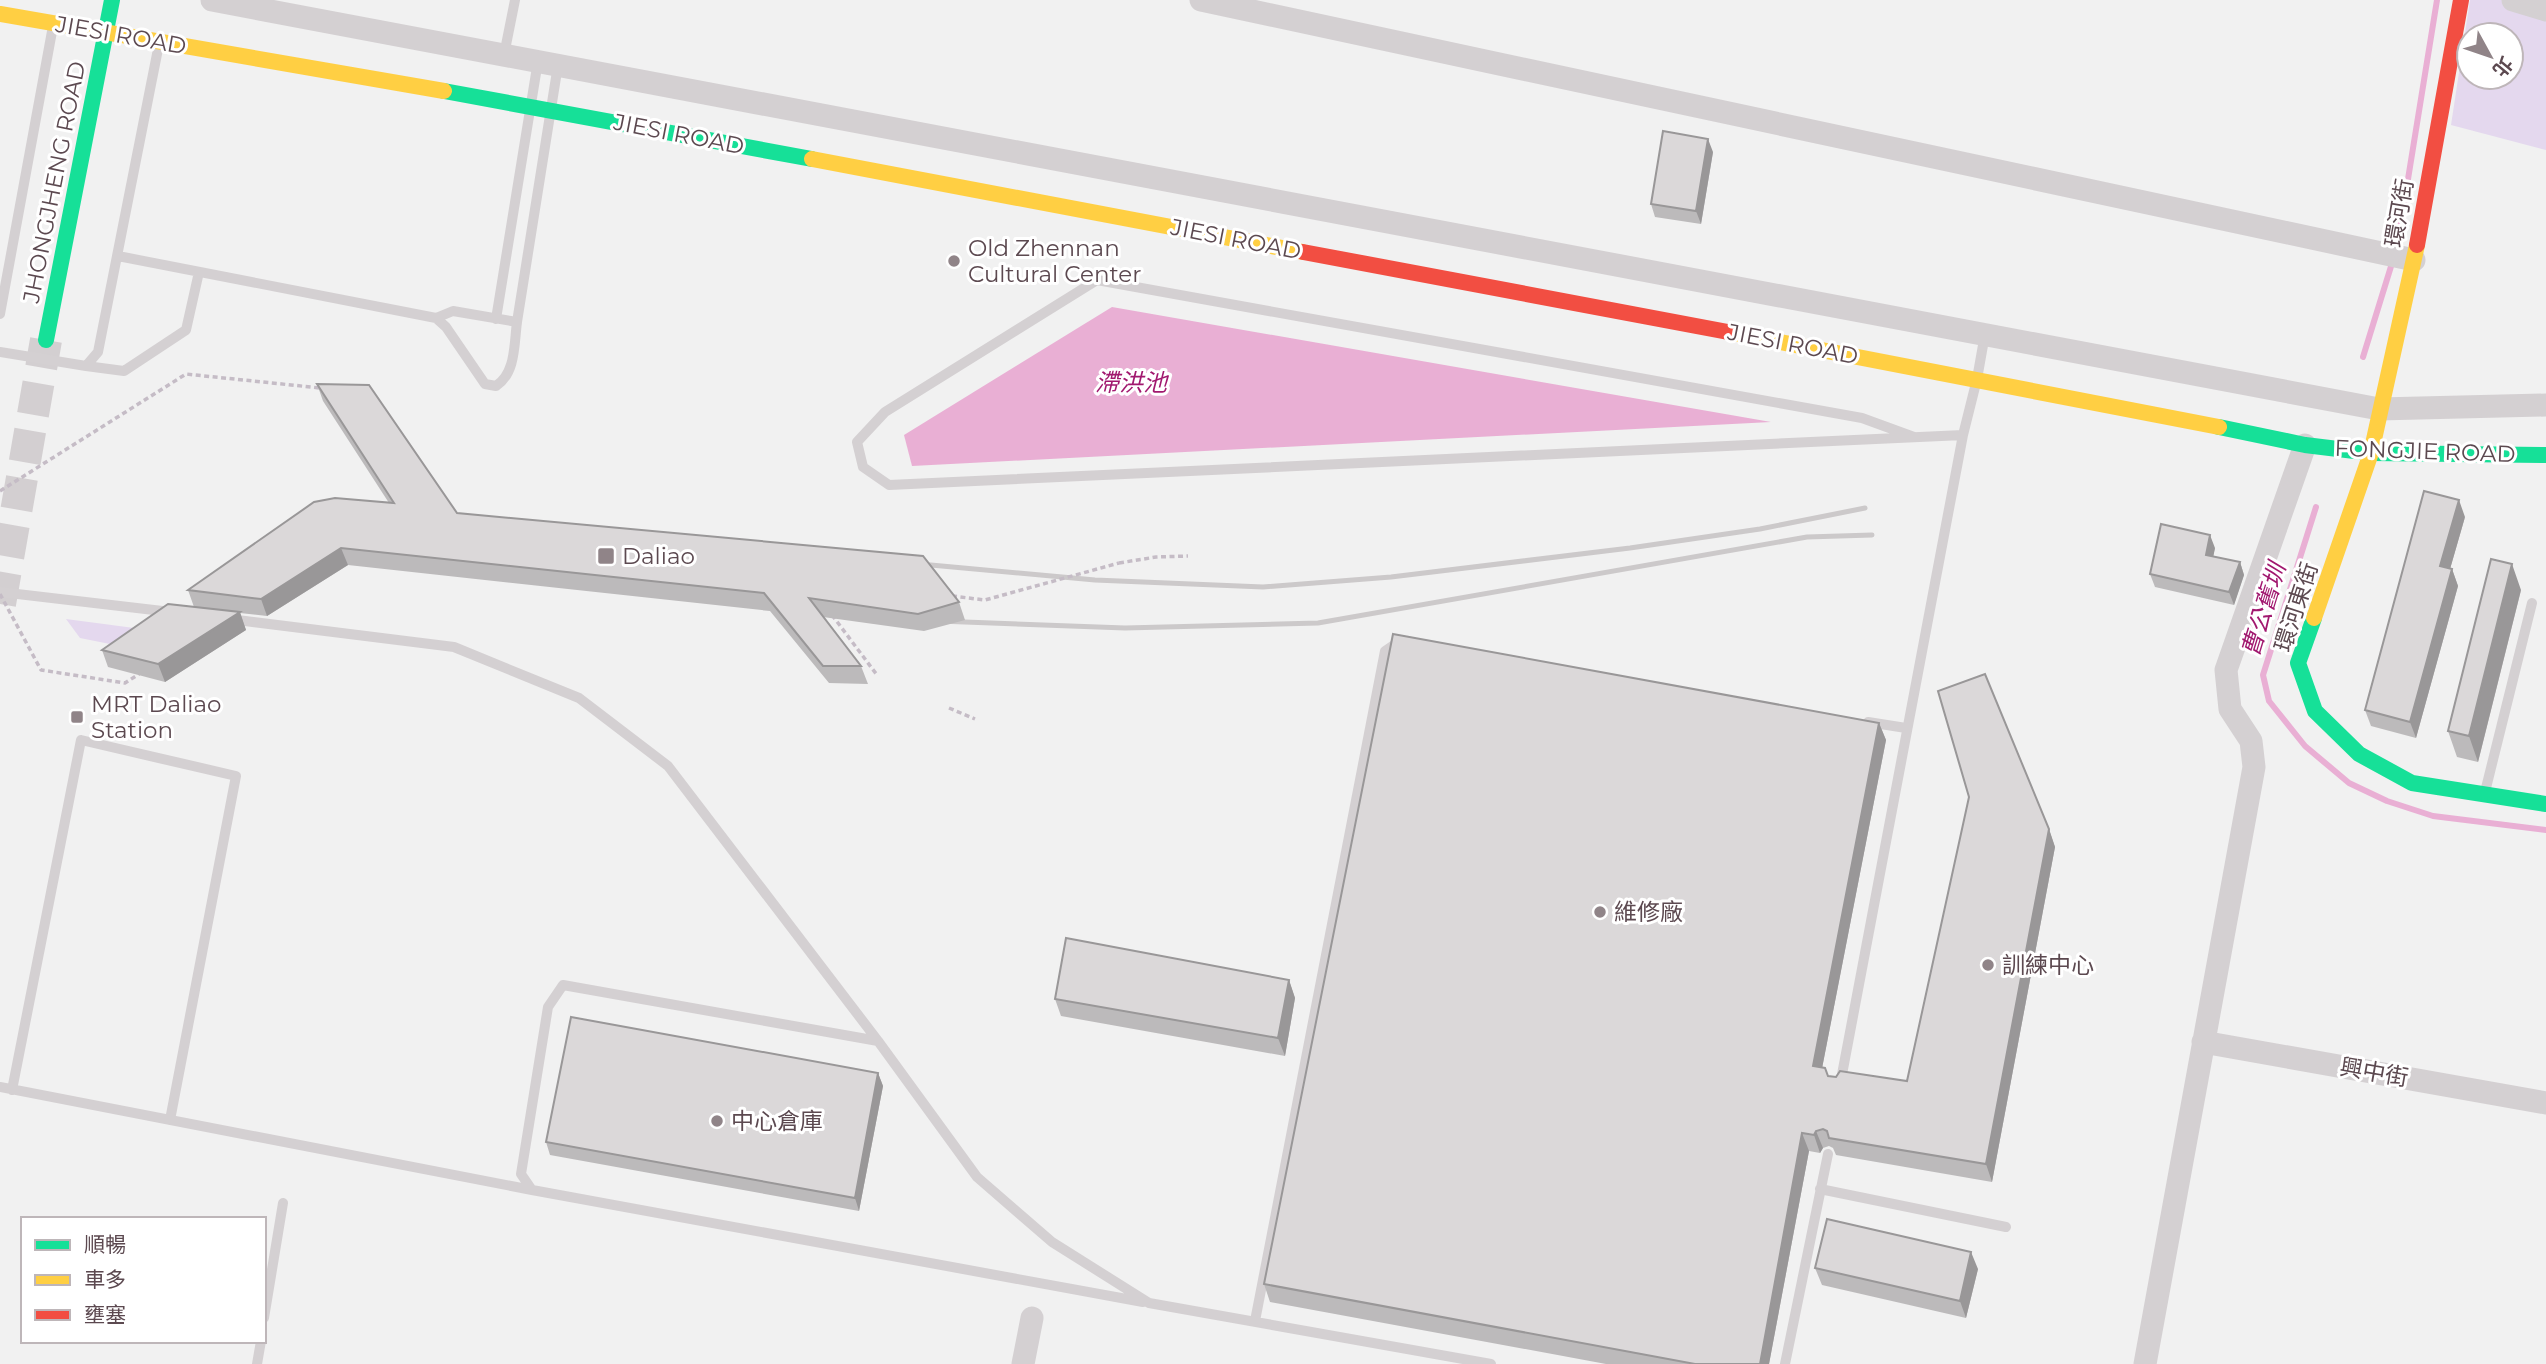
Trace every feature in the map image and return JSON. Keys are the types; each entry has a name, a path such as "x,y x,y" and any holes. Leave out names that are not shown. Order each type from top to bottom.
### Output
{"street":[{"name":"JHONGJHENG ROAD","path":"46,340 112,0"},
{"name":"JIESI ROAD","path":"212,0 2303,394"},
{"path":"1201,0 2402,257"},
{"name":"環河街","path":"2375,432 2402,257 2461,0"},
{"path":"2513,0 2546,10"},
{"name":"JIESI ROAD","path":"0,14 532,106 1978,379 2305,445"},
{"name":"FONGJIE ROAD","path":"2303,394 2379,409 2546,405"},
{"name":"環河東街","path":"2375,432 2371,453 2298,663 2315,711 2359,754 2412,783 2546,804"},
{"path":"2144,1364 2255,767 2251,741 2231,709 2226,670 2305,445"},
{"name":"FONGJIE ROAD","path":"2305,445 2371,453 2546,455"},
{"name":"興中街","path":"2203,1042 2546,1103"},
{"path":"1023,1364 1032,1318"}],"lane":[{"path":"504,55 515,0"},
{"path":"0,314 54,23"},
{"path":"86,366 98,352 160,41"},
{"path":"496,318 532,106 548,63"},
{"path":"436,318 446,327 481,380 491,387 501,383 510,372 551,110 548,63"},
{"path":"118,256 436,318 453,312 517,322"},
{"path":"0,352 124,371 186,330 199,272"},
{"path":"1914,437 1862,418 1097,280 885,412 857,442 863,467 889,485 1963,435"},
{"path":"1839,1087 1906,728 1985,334"},
{"path":"0,593 179,613"},
{"path":"2485,795 2532,603"},
{"path":"220,618 454,647 579,698 668,766 878,1041 977,1177 1052,1242 1149,1303"},
{"path":"1255,1321 1385,651 1402,639 1416,641"},
{"path":"1852,719 1906,728"},
{"path":"170,1120 236,776 81,740 6,1088 532,1191 1491,1364"},
{"path":"532,1191 521,1174 548,1007 563,985 878,1041"},
{"path":"1785,1364 1828,1154"},
{"path":"1820,1189 2006,1227"},
{"path":"266,1306 283,1203"},
{"path":"257,1364 261,1343"}],"path":[{"path":"0,491 186,374 320,388"},
{"path":"944,596 985,600 1119,562 1188,556"},
{"path":"0,593 41,670 125,683 148,668"},
{"path":"830,612 877,675"},
{"path":"949,708 975,719"}],"shaded area":[{"path":"2470,0 2546,0 2546,150 2451,125 2456,91 2525,91 2525,21 2467,21"},
{"path":"66,619 157,631 130,648 80,638"}],"water":[{"name":"滯洪池","path":"1112,307 1771,422 912,466 904,435"}],"building":[{"path":"1663,131 1708,139 1696,211 1651,204"},
{"path":"317,384 369,385 457,513 923,556 959,602 918,614 809,598 861,666 823,666 764,593 341,548 261,599 188,590 314,502 335,498 394,503"},
{"path":"2424,491 2459,500 2440,566 2452,569 2410,722 2365,710"},
{"path":"2161,524 2210,535 2206,555 2240,562 2229,592 2150,574"},
{"path":"2491,559 2512,564 2469,736 2448,731"},
{"path":"168,604 240,612 158,664 102,650"},
{"name":"維修廠","path":"1393,634 1879,723 1813,1066 1825,1068 1828,1076 1836,1077 1840,1071 1907,1081 1969,797 1938,691 1985,674 2049,829 1986,1164 1829,1138 1827,1131 1823,1129 1816,1131 1814,1135 1802,1133 1760,1364 1695,1364 1264,1284"},
{"path":"1066,938 1289,980 1278,1038 1055,999"},
{"name":"中心倉庫","path":"571,1017 878,1073 855,1198 546,1142"},
{"path":"1827,1219 1971,1252 1960,1301 1815,1268"}],"waterway":[{"name":"曹公舊圳","path":"2363,357 2397,247 2437,0"},
{"name":"曹公舊圳","path":"2316,507 2263,675 2269,701 2305,746 2349,783 2387,801 2433,816 2546,830"}],"tunnel":[{"path":"0,604 46,340"}],"railway":[{"path":"909,563 1095,580 1263,587 1391,577 1630,548 1760,529 1865,508"},
{"path":"938,621 1125,628 1318,623 1807,537 1872,535"}],"traffic: fast":[{"path":"46,340 112,0"},
{"path":"444,91 812,159"},
{"path":"2219,427 2305,445 2371,453 2546,455"},
{"path":"2314,618 2298,663 2315,711 2359,754 2412,783 2546,804"}],"traffic: slow":[{"path":"0,14 444,91"},
{"path":"812,159 1303,252"},
{"path":"2314,618 2371,453 2417,245"},
{"path":"1728,332 2219,427"}],"traffic: jam":[{"path":"2417,245 2461,0"},
{"path":"1303,252 1728,332"}],"place":[{"name":"Old Zhennan Cultural Center","path":"954,261"},
{"name":"Daliao","path":"606,556"},
{"name":"MRT Daliao Station","path":"77,717"},
{"name":"維修廠","path":"1600,912"},
{"name":"訓練中心","path":"1988,965"},
{"name":"中心倉庫","path":"717,1121"}]}
